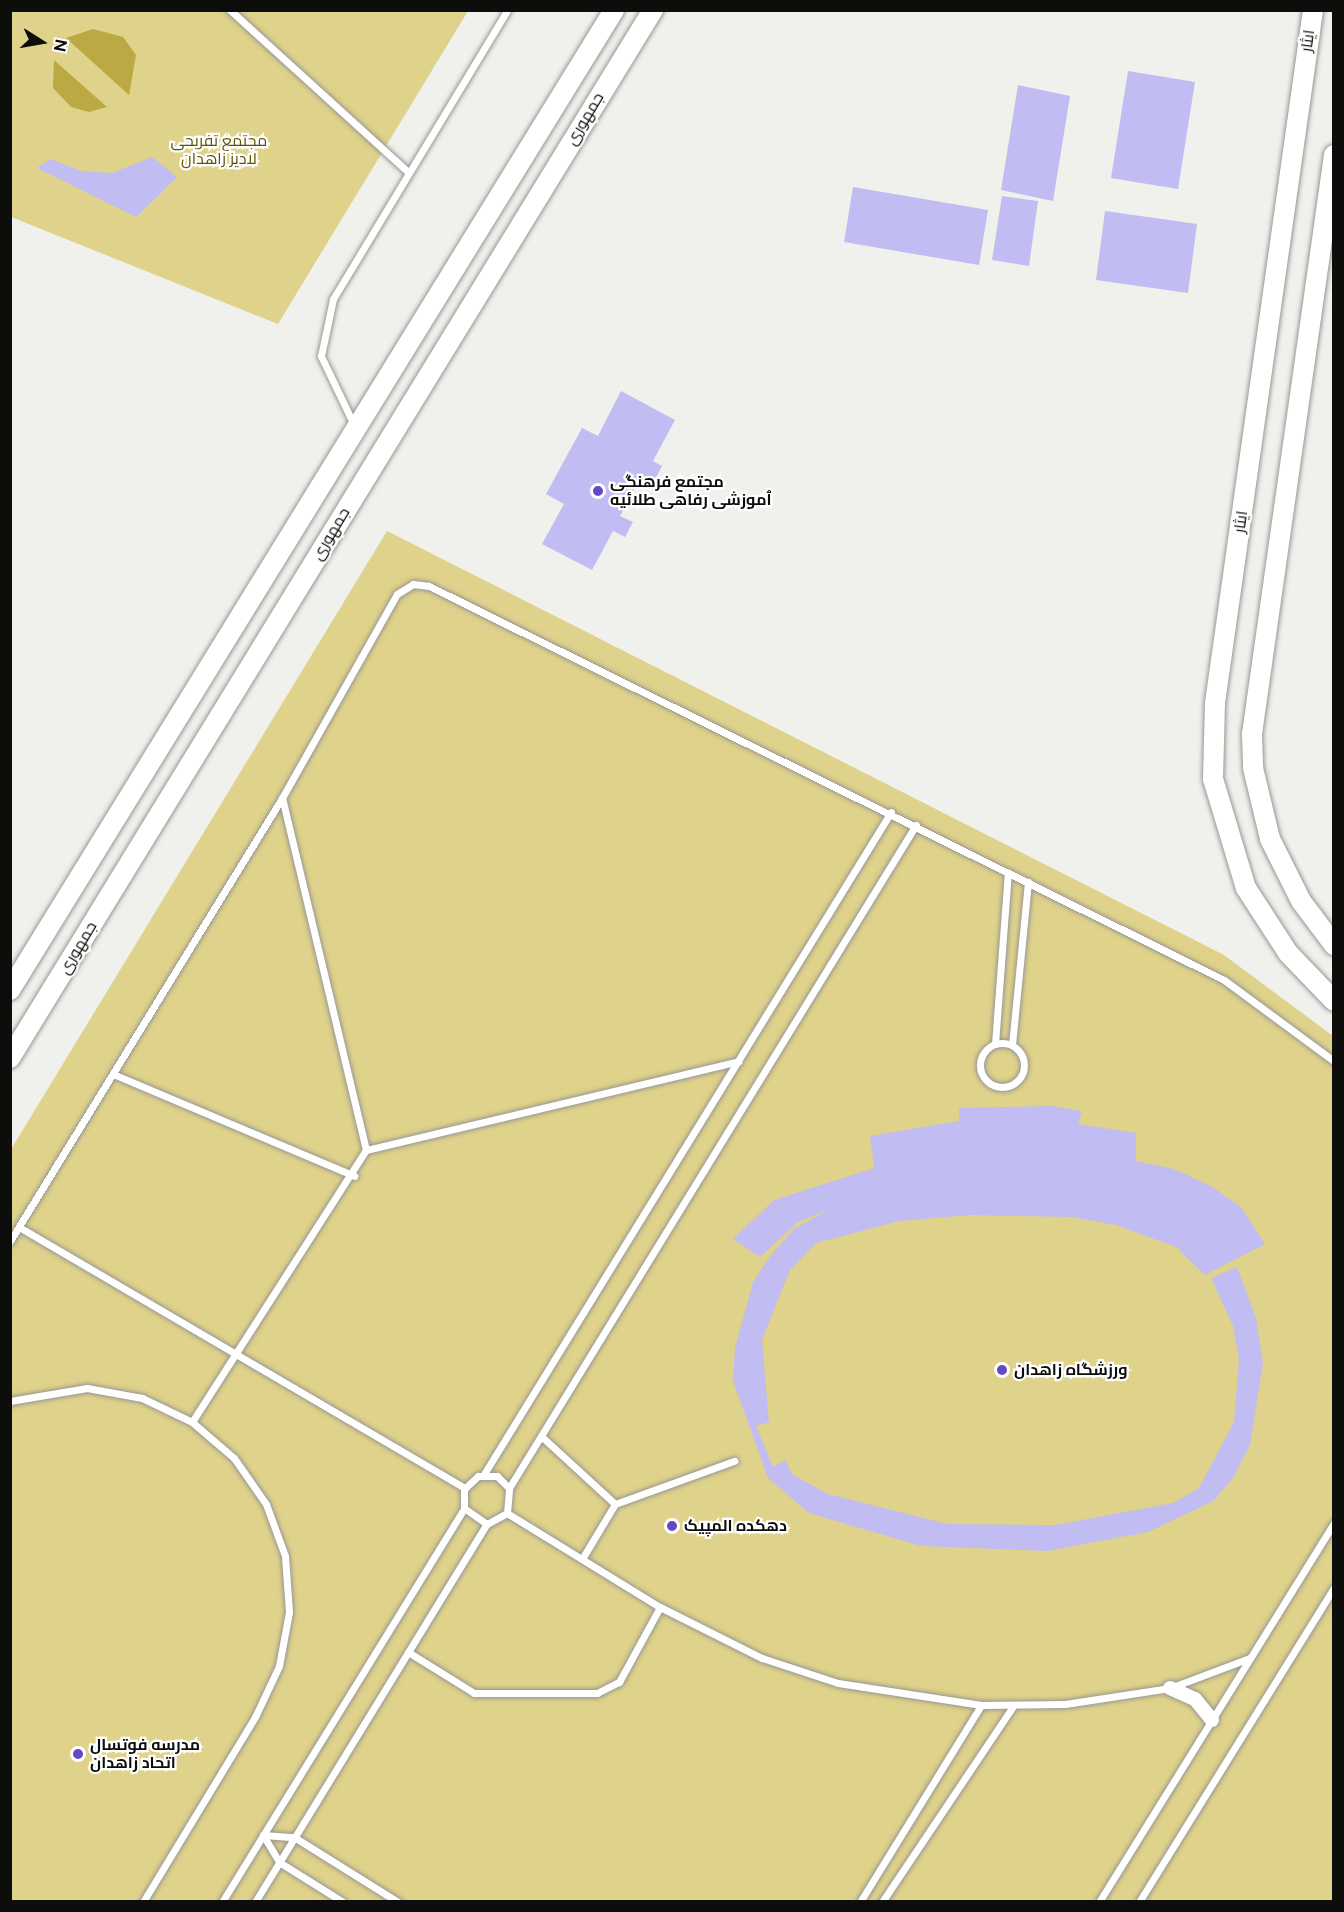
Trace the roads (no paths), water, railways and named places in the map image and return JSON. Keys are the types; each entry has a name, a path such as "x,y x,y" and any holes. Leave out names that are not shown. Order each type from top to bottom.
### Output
{"main road":[{"name":"جمهوری","path":"10,990 614,10"},
{"name":"جمهوری","path":"10,1058 653,10"},
{"name":"ایثار","path":"1312,10 1215,703 1212,767 1222,819 1246,888 1288,953 1334,1001"},
{"path":"1334,155 1252,734 1253,768 1270,839 1301,901 1334,945"}],"street":[{"path":"1170,1688 1196,1699 1212,1719"}],"lane":[{"path":"230,10 407,171"},
{"path":"357,430 321,356 323,328 333,299 407,171 507,10"},
{"path":"10,1241 282,798 397,594 413,584 429,586 891,812 1224,980 1334,1061"},
{"path":"192,1422 233,1352 354,1176 366,1150 282,798"},
{"path":"465,1488 484,1474 891,812"},
{"path":"507,1513 509,1488 916,825"},
{"path":"1008,872 995,1044 979,1064 985,1080 1000,1088 1022,1076 1023,1058 1012,1045 1028,882"},
{"path":"995,1044 1012,1045"},
{"path":"366,1150 739,1061"},
{"path":"113,1074 354,1176"},
{"path":"19,1227 465,1488"},
{"path":"10,1401 32,1393 87,1388 142,1398 192,1422 234,1458 266,1504 285,1556 289,1612 279,1666 255,1717 143,1902"},
{"path":"541,1436 615,1504"},
{"path":"582,1559 615,1504 734,1461"},
{"path":"484,1474 497,1476 509,1488"},
{"path":"222,1902 464,1508 465,1488"},
{"path":"464,1508 487,1524"},
{"path":"255,1902 487,1524 507,1513"},
{"path":"507,1513 660,1607 762,1658 838,1683 981,1705 1013,1706 1170,1688 1250,1658"},
{"path":"1100,1902 1334,1523"},
{"path":"1138,1902 1334,1587"},
{"path":"408,1653 474,1693 597,1693 619,1682 660,1607"},
{"path":"860,1902 981,1705"},
{"path":"882,1902 1013,1706"},
{"path":"263,1835 294,1838 398,1902"},
{"path":"263,1835 279,1862 343,1902"}],"place":[{"name":"مجتمع فرهنگی ٱموزشی رفاهی طلائیه","path":"598,491"},
{"name":"ورزشگاه زاهدان","path":"1002,1370"},
{"name":"دهکده المپیک","path":"672,1526"},
{"name":"مدرسه فوتسال اتحاد زاهدان","path":"78,1754"}],"park label":[{"name":"مجتمع تفریحی لادیز زاهدان","path":"219,150"}]}
